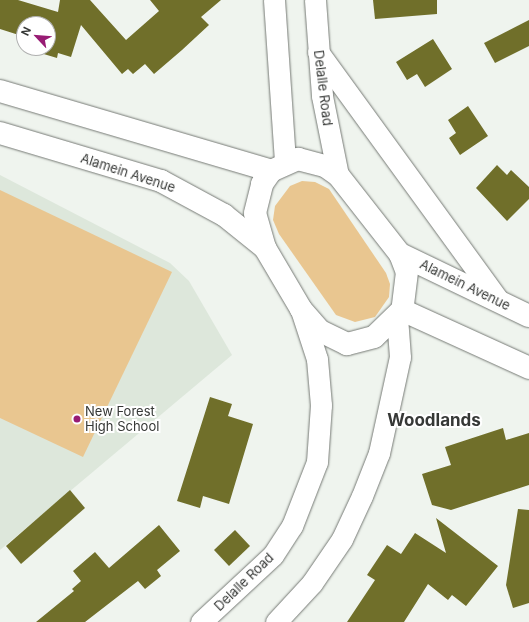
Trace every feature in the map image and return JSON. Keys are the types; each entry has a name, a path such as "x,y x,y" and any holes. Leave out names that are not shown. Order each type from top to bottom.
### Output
{"street":[{"path":"274,0 278,166 262,184 255,213 265,248 301,308 320,331 347,344 374,337 400,314"},
{"name":"Delalle Road","path":"315,0 322,96 338,176"},
{"path":"318,52 499,301"},
{"path":"0,91 278,166 313,161 338,176 400,254 407,272 400,314 400,357 379,453 362,496 342,539 312,583 276,622"},
{"name":"Alamein Avenue","path":"0,133 161,181 224,215 265,248"},
{"name":"Alamein Avenue","path":"400,254 529,316"},
{"name":"Delalle Road","path":"201,622 273,555 292,526 317,462 321,405 317,359 301,308"},
{"path":"400,314 529,368"}],"shaded area":[{"name":"New Forest High School","path":"0,175 170,263 189,281 232,355 0,550"},
{"path":"302,181 315,182 329,189 386,273 390,284 389,297 375,317 355,322 336,315 279,234 273,220 275,206 290,186"},
{"path":"0,190 172,272 83,457 0,418"}],"building":[{"path":"0,0 18,0 58,12 60,0 90,0 126,40 159,11 150,0 221,0 201,17 209,25 154,74 145,64 133,74 128,69 122,74 81,25 71,57 58,53 57,58 50,56 56,56 56,16 16,16 16,34 0,29"},
{"path":"373,0 437,0 437,14 375,19"},
{"path":"529,20 529,46 495,63 484,43"},
{"path":"433,39 452,69 425,87 417,74 407,80 396,62"},
{"path":"468,106 488,136 460,155 449,138 456,133 448,120"},
{"path":"497,165 507,175 511,170 529,187 529,199 507,221 476,188"},
{"path":"210,397 232,404 228,416 253,424 229,504 203,496 200,508 177,501"},
{"path":"503,428 506,440 529,433 529,485 451,510 432,505 422,474 451,465 445,447"},
{"path":"70,490 85,508 21,564 6,546"},
{"path":"518,509 529,510 529,603 513,608 506,585"},
{"path":"436,518 498,566 466,606 452,595 448,600 428,584 404,622 347,622 375,580 367,575 387,545 401,554 415,533 446,553"},
{"path":"159,525 180,551 157,570 161,576 145,589 138,581 85,622 36,622 74,591 72,589 81,581 73,571 95,552 109,568"},
{"path":"235,530 250,546 229,566 214,550"}],"place":[{"name":"New Forest High School","path":"77,419"}],"district":[{"name":"Woodlands","path":"434,421"}]}
